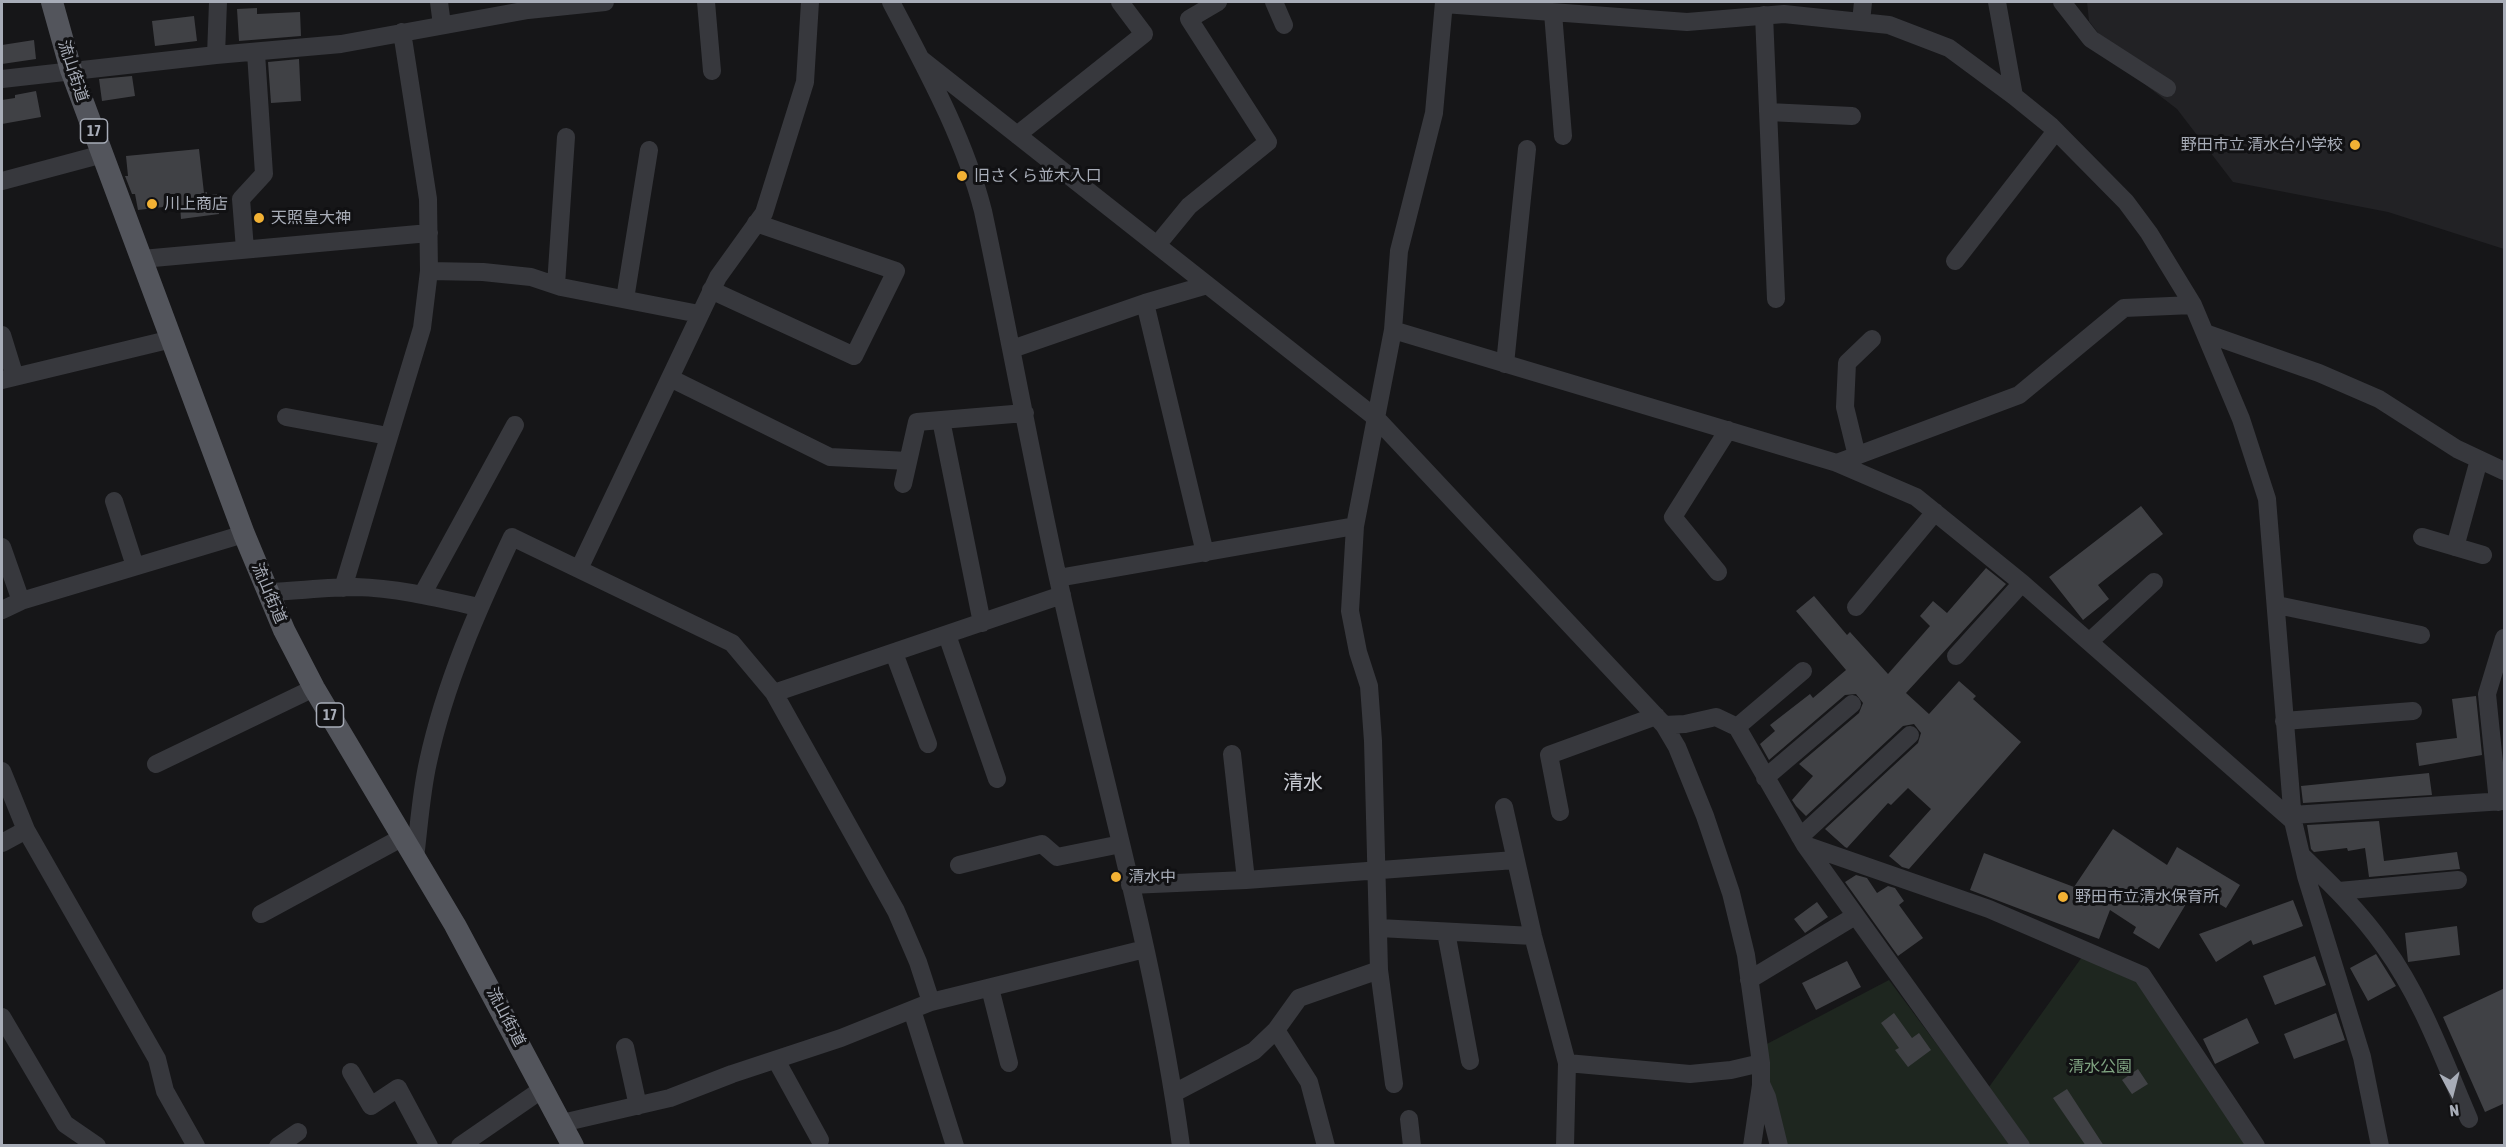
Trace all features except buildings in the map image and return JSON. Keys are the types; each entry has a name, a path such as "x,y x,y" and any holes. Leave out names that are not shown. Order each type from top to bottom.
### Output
{"main road":[{"name":"流山街道","path":"52,2 71,70 244,534 284,630 314,688 477,964 573,1146"}],"street":[{"path":"216,55 218,2"},
{"path":"439,2 442,25"},
{"path":"2,79 216,55 341,44 528,6 605,2"},
{"path":"706,2 712,71"},
{"path":"579,569 717,277 764,213 806,82 810,2"},
{"path":"891,2 921,59 974,176 1060,586 1145,949 1174,1093 1181,1146"},
{"path":"1017,135 1144,34 1120,2"},
{"path":"1157,245 1190,206 1268,142 1189,19 1218,2"},
{"path":"1274,2 1284,26"},
{"path":"1861,22 1863,2"},
{"path":"1997,2 2014,96"},
{"path":"2062,2 2091,39 2167,88"},
{"path":"1394,1084 1379,970 1373,741 1369,686 1358,652 1350,610 1355,526 1393,330 1399,251 1434,113 1444,3 1687,22 1733,10 1764,15 1784,14 1889,25 1949,48 2014,96 2056,131 2126,202 2150,233 2193,305 2241,419 2267,499 2292,818 2362,1057 2378,1138"},
{"path":"1553,13 1563,136"},
{"path":"1764,15 1776,299"},
{"path":"343,588 422,328 429,271 428,199 402,33"},
{"path":"245,249 240,199 264,174 256,53"},
{"path":"921,59 1377,418 1660,721 1677,747 1709,827 1731,893 1749,980 1761,1063 1761,1085 1752,1146"},
{"path":"1768,112 1852,116"},
{"path":"1956,261 2056,131"},
{"path":"556,285 566,137"},
{"path":"1505,364 1527,149"},
{"path":"626,299 649,150"},
{"path":"2,181 103,154"},
{"path":"711,290 855,356 896,271 756,223"},
{"path":"142,259 429,233"},
{"path":"429,271 483,272 531,277 556,285 699,314"},
{"path":"1012,349 1145,303 1207,285"},
{"path":"1145,303 1205,553"},
{"path":"1837,463 2019,395 2124,308 2193,305"},
{"path":"1393,330 1837,463 1916,497 2022,583 2292,818 2501,802 2487,694 2505,638"},
{"path":"2205,333 2319,373 2379,399 2457,450 2505,471"},
{"path":"2,335 8,378 172,339"},
{"path":"1857,456 1845,408 1847,363 1872,339"},
{"path":"670,378 830,457 908,461"},
{"path":"903,484 917,422 1025,413"},
{"path":"286,417 388,436"},
{"path":"941,420 982,623"},
{"path":"422,594 515,425"},
{"path":"1718,572 1673,517 1728,430"},
{"path":"2455,547 2479,460"},
{"path":"114,501 135,566"},
{"path":"1856,607 1935,512"},
{"path":"774,693 982,623 1060,586 1205,553 1355,526"},
{"path":"2,610 21,601 244,534"},
{"path":"415,858 427,763 439,717 478,607 512,537 732,644 774,693 896,911 918,962 931,1002"},
{"path":"2422,537 2483,555"},
{"path":"2,547 21,601"},
{"path":"2089,642 2154,582"},
{"path":"1956,656 2022,583"},
{"path":"268,592 374,588 422,594 478,607"},
{"path":"2277,605 2421,635"},
{"path":"947,635 997,779"},
{"path":"894,653 928,744"},
{"path":"1737,727 1803,670"},
{"path":"156,764 314,688"},
{"path":"1765,778 1852,704"},
{"path":"2284,721 2414,711"},
{"path":"1560,812 1550,755 1660,721 1685,724 1716,717 1737,727 1802,841 2021,1146"},
{"path":"1802,841 1910,735"},
{"path":"1232,754 1246,880"},
{"path":"2,771 26,830 157,1059 165,1091 196,1146"},
{"path":"1504,807 1533,936 1567,1063 1565,1146"},
{"path":"2,843 26,830"},
{"path":"261,915 403,837"},
{"path":"1802,841 1989,909 2142,975 2256,1146"},
{"path":"959,865 1042,844 1057,857 1120,844"},
{"path":"2301,855 2339,891 2386,948 2418,1003 2469,1119"},
{"path":"1130,885 1246,880 1515,860"},
{"path":"2339,891 2458,880"},
{"path":"1749,980 1856,916"},
{"path":"1379,928 1533,936"},
{"path":"1446,932 1470,1062"},
{"path":"562,1124 670,1098 931,1002 1145,949"},
{"path":"1174,1093 1254,1051 1276,1030 1299,998 1379,970"},
{"path":"990,987 1009,1062"},
{"path":"912,1010 955,1146"},
{"path":"2,1017 65,1125 97,1146"},
{"path":"1276,1030 1310,1083 1326,1146"},
{"path":"625,1047 638,1106"},
{"path":"776,1060 820,1140"},
{"path":"1567,1063 1690,1074 1731,1070 1761,1063"},
{"path":"351,1072 371,1106 398,1088 429,1146"},
{"path":"1761,1085 1767,1097 1779,1146"},
{"path":"460,1146 544,1088"},
{"path":"1409,1119 1412,1146"},
{"path":"278,1146 298,1132"}],"shaded area":[{"name":"野田市立 清水台小学校","path":"2087,2 2504,2 2504,249 2388,212 2233,182 2177,109 2125,69 2089,21"}],"green space":[{"name":"清水公園","path":"2082,957 2141,984 2248,1145 1782,1145 1763,1046 1889,980 1979,1101"}],"place":[{"name":"野田市立 清水台小学校","path":"2355,145"},
{"name":"旧さくら並木入口","path":"962,176"},
{"name":"川上商店","path":"152,204"},
{"name":"天照皇大神","path":"259,218"},
{"name":"清水中","path":"1116,877"},
{"name":"野田市立清水保育所","path":"2063,897"}],"district":[{"name":"清水","path":"1303,783"}]}
